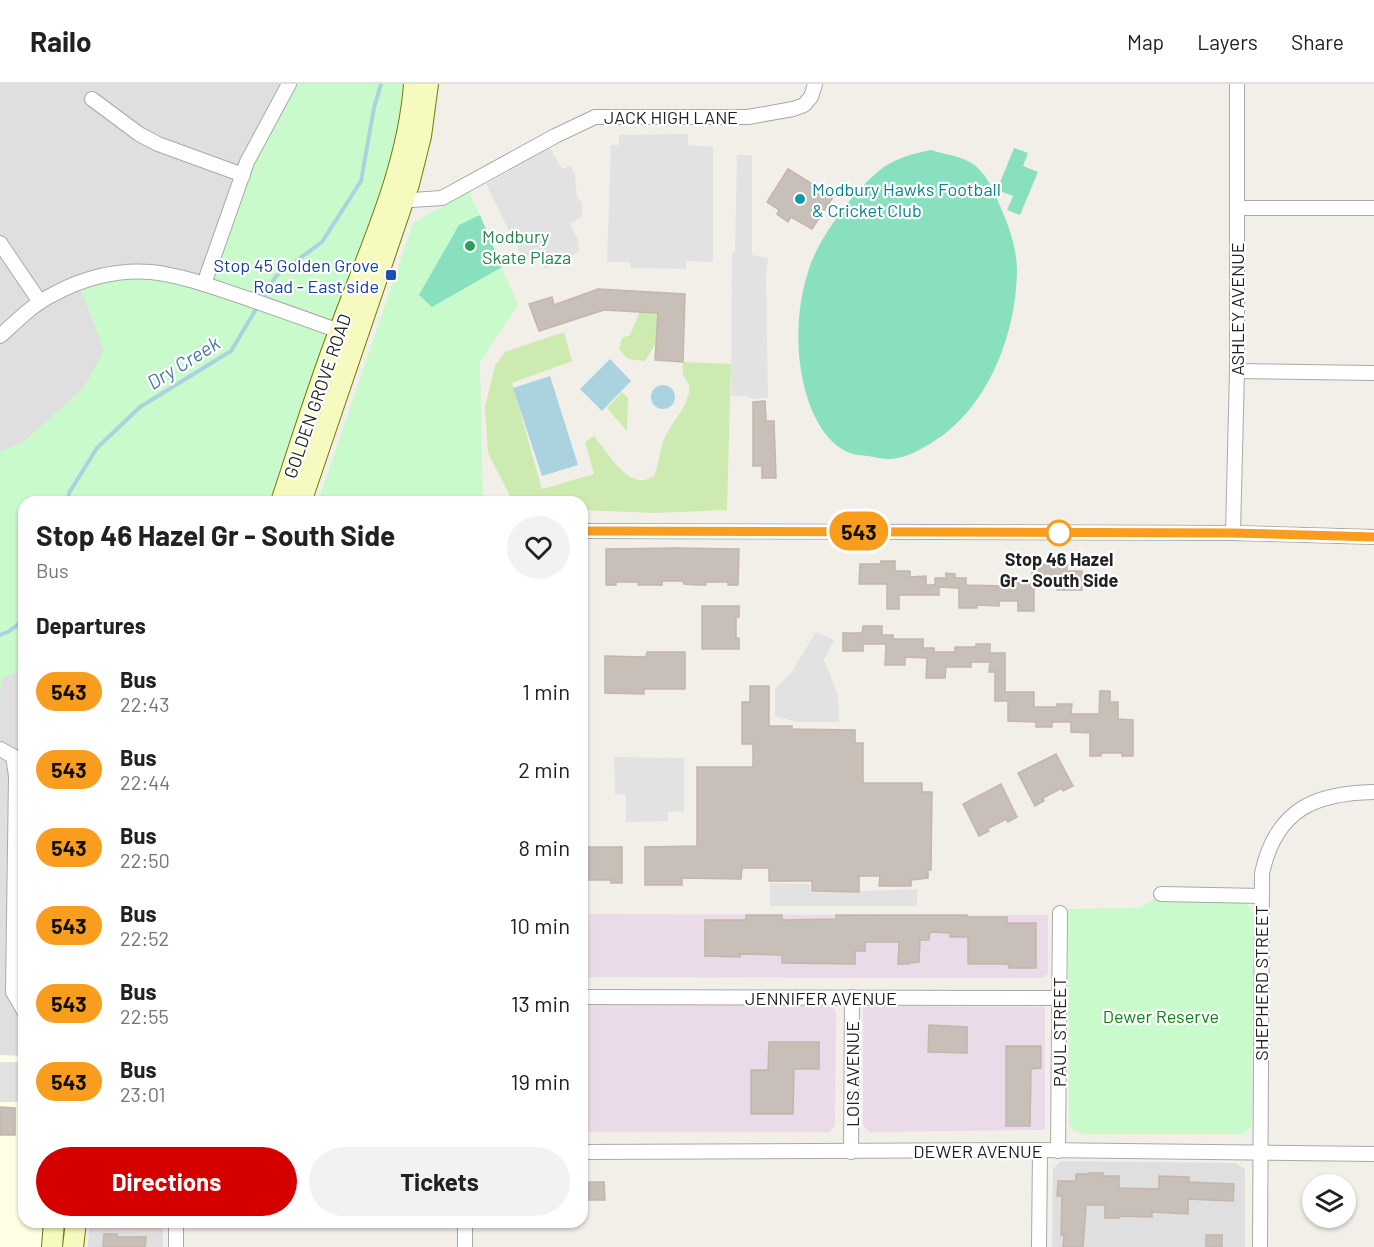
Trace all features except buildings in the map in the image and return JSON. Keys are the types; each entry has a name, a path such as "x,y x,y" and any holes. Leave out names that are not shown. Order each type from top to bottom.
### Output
{"main road":[{"name":"GOLDEN GROVE ROAD","path":"283,496 348,335 396,201 407,132 424,85"},
{"name":"GOLDEN GROVE ROAD","path":"303,496 348,335"},
{"path":"52,1247 54,1228"},
{"path":"73,1247 75,1228"}],"street":[{"path":"204,284 255,147 290,84"},
{"name":"JACK HIGH LANE","path":"396,201 442,198 555,136 595,117 748,117 804,105 811,97 815,84"},
{"name":"ASHLEY AVENUE","path":"1233,533 1237,371 1237,84"},
{"path":"92,99 139,134 158,144 243,175"},
{"path":"1238,208 1374,208"},
{"path":"0,243 40,302"},
{"path":"0,336 40,302 78,282 129,272 151,272 204,284 348,335"},
{"path":"1237,371 1374,373"},
{"path":"588,531 1233,533 1374,537"},
{"path":"0,749 13,756 16,776 7,990 18,1004"},
{"name":"SHEPHERD STREET","path":"1260,1247 1262,873 1265,858 1280,828 1295,813 1313,802 1330,795 1374,792"},
{"path":"1161,894 1262,896"},
{"name":"PAUL STREET","path":"1058,1151 1060,914"},
{"name":"JENNIFER AVENUE","path":"588,997 1059,998"},
{"name":"LOIS AVENUE","path":"851,1152 852,997"},
{"path":"1039,1247 1040,1150"},
{"name":"DEWER AVENUE","path":"588,1152 1040,1150 1374,1154"},
{"path":"176,1228 176,1247"},
{"path":"465,1228 465,1247"}],"shaded area":[{"path":"0,84 414,84 30,496 18,496 18,1228 0,1247"},
{"path":"688,134 688,145 713,147 713,262 686,261 686,269 631,268 630,262 607,262 611,145 619,145 619,135"},
{"path":"550,148 562,169 570,166 575,174 577,197 582,203 582,216 570,224 578,240 579,252 545,269 536,253 523,259 486,184"},
{"path":"737,155 752,155 752,255 768,258 766,279 768,398 753,399 746,396 731,396 732,253 735,253"},
{"path":"816,632 834,640 824,660 838,695 839,722 797,722 775,716 775,689 791,673"},
{"path":"614,757 684,758 684,811 668,812 668,821 626,822 626,795 615,794"},
{"path":"770,883 810,884 811,893 917,889 917,906 770,906"},
{"path":"588,914 1048,915 1048,974 1043,978 588,977"},
{"path":"588,1005 830,1005 836,1011 835,1126 829,1132 588,1132"},
{"path":"863,1006 1045,1007 1045,1130 869,1132 863,1125"},
{"path":"0,1055 18,1056 18,1228 54,1228 52,1247 0,1247"},
{"path":"0,1062 18,1062 18,1102 0,1102"},
{"path":"1061,1161 1235,1163 1245,1169 1245,1247 1052,1247 1053,1169"},
{"path":"89,1228 163,1228 163,1233 89,1230"},
{"path":"89,1230 163,1233 163,1247 88,1247"}],"green space":[{"path":"289,84 414,84 413,99 283,496 18,496 18,671 2,678 0,696 0,451 23,442 83,389 104,351 78,282 129,272 204,284 247,162"},
{"path":"1014,148 1028,153 1023,166 1038,172 1020,215 1007,210 1013,196 997,190"},
{"path":"931,150 976,166 995,193 1016,254 1017,271 1011,321 1004,346 982,393 949,431 923,448 900,457 887,459 852,454 841,449 827,436 816,419 806,393 800,363 798,332 804,287 820,244 839,214 862,187 889,164 906,156"},
{"path":"469,191 518,305 480,362 483,496 320,496 413,223"},
{"name":"Modbury Skate Plaza","path":"480,215 502,267 432,307 419,295 459,225"},
{"path":"640,311 658,313 656,343 645,361 628,359 619,349 622,338 630,335"},
{"path":"564,332 572,361 512,383 542,489 594,474 585,442 594,436 618,467 630,476 640,480 654,476 664,440 689,393 689,386 683,373 683,362 731,364 727,510 655,513 588,510 588,496 510,496 488,453 485,407 495,366 505,352"},
{"path":"622,392 628,398 627,431 607,408"},
{"name":"Dewer Reserve","path":"1156,898 1240,901 1247,904 1253,913 1252,1119 1251,1127 1241,1134 1087,1134 1074,1131 1069,1125 1068,909 1140,908"}],"water":[{"path":"610,359 631,381 602,411 580,389"},
{"path":"550,376 578,465 542,476 513,388"},
{"path":"663,385 672,388 675,397 672,406 663,409 654,406 651,397 654,388"}],"waterway":[{"name":"Dry Creek","path":"69,496 97,448 140,407 231,351 276,276 322,242 361,181 374,108 381,84"},
{"name":"Dry Creek","path":"0,635 18,624"}],"bus line":[{"name":"543","path":"588,531 1233,533 1374,537"}],"place":[{"name":"Modbury Hawks Football & Cricket Club","path":"800,199"},
{"name":"Modbury Skate Plaza","path":"470,246"},
{"name":"Stop 45 Golden Grove Road - East side","path":"391,275"},
{"name":"Stop 46 Hazel Gr - South Side","path":"1059,533"}]}
